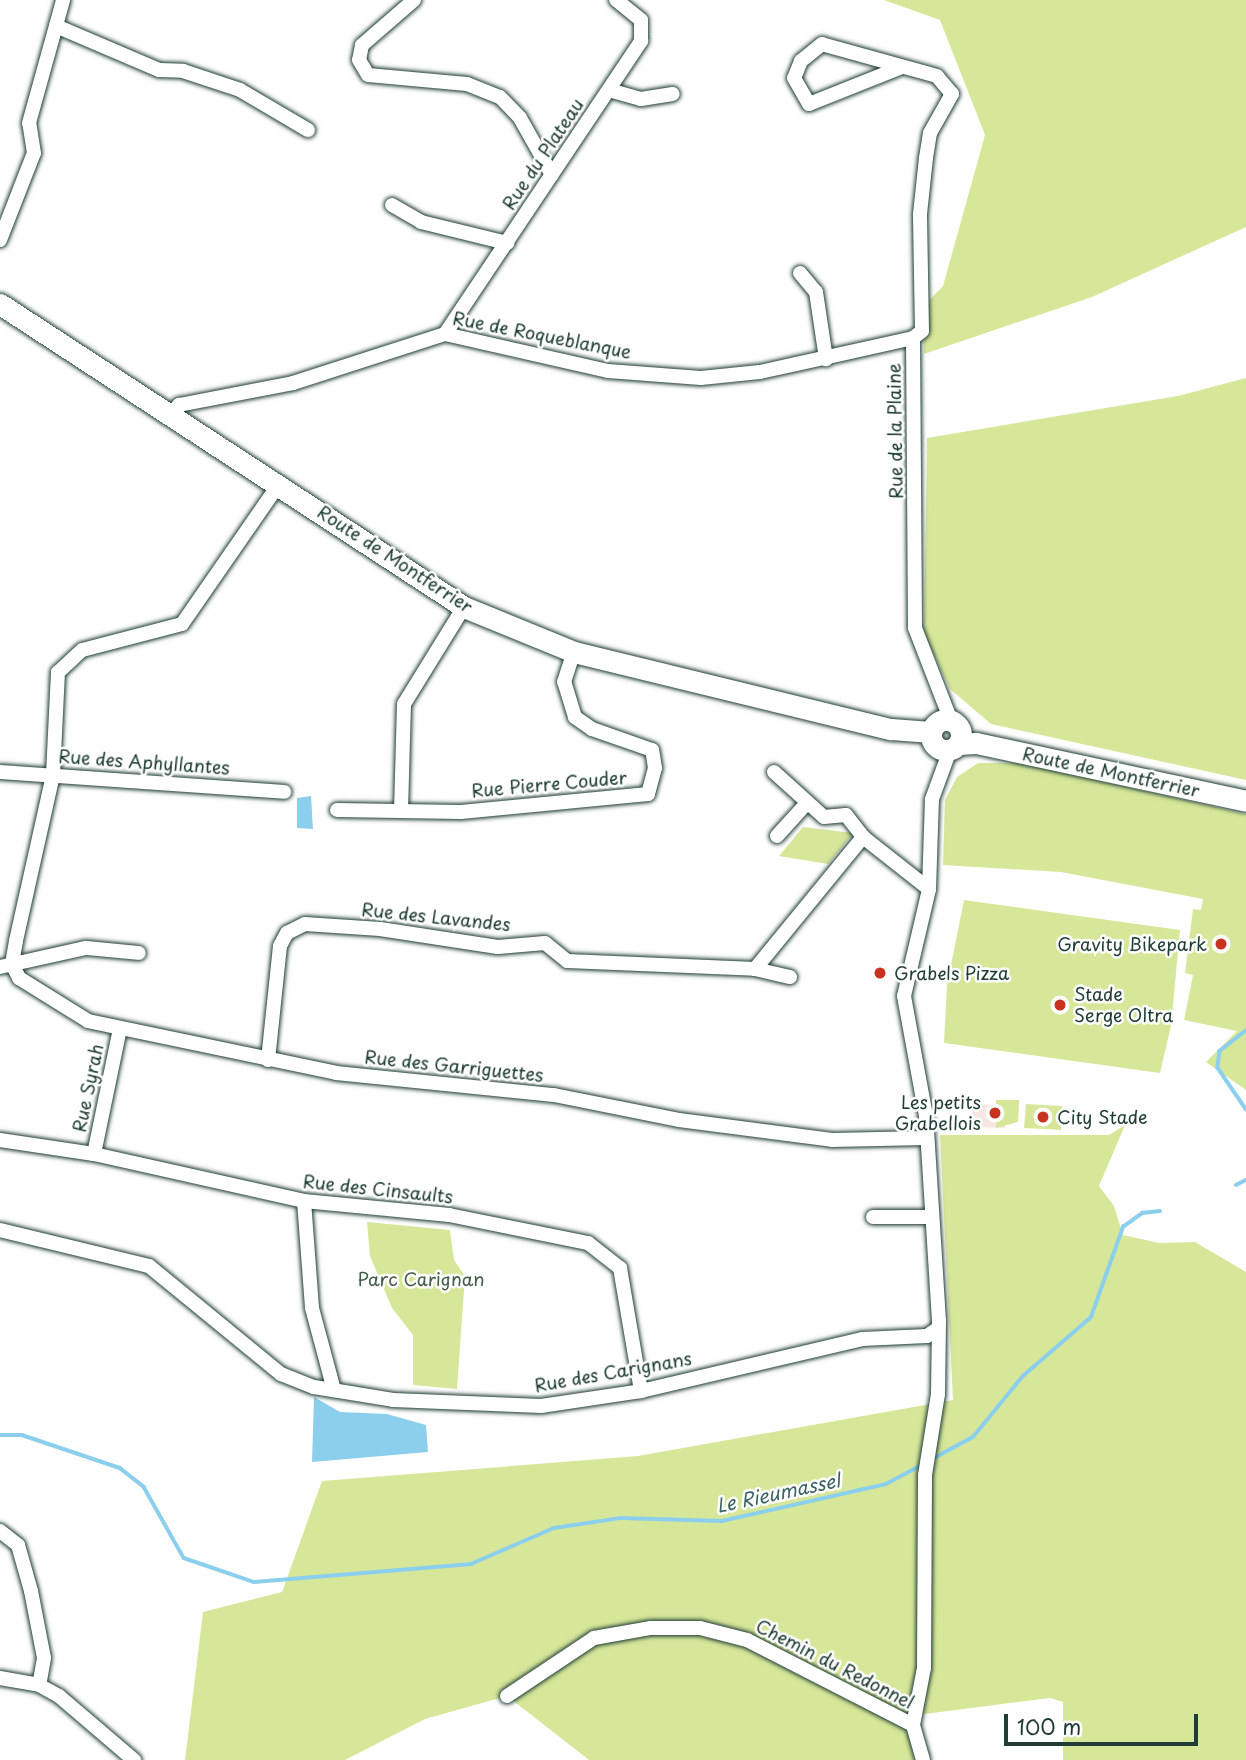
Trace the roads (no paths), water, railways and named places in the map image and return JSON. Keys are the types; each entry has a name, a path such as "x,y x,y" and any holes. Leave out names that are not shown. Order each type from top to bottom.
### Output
{"street":[{"path":"0,240 34,153 29,123 63,0"},
{"name":"Rue du Plateau","path":"445,334 609,90 644,29 633,10 616,0"},
{"path":"407,3 362,45 359,60 368,75 467,84 500,97 520,118 552,175"},
{"path":"56,26 159,71 183,71 240,90 308,130"},
{"path":"822,44 902,67 809,104 794,78 801,61 822,44"},
{"name":"Rue de la Plaine","path":"902,67 946,83 952,94 930,133 926,158 920,214 922,331 913,338 915,628 945,736"},
{"path":"609,90 641,99 673,94"},
{"path":"392,205 421,222 507,243"},
{"path":"800,273 816,292 826,359"},
{"name":"Route de Montferrier","path":"0,304 172,413 464,607 574,652 1246,801"},
{"name":"Rue de Roqueblanque","path":"172,413 179,405 293,383 445,334 608,371 701,378 826,359 913,338"},
{"path":"139,953 86,948 6,965 53,775 58,672 82,650 182,624 279,484"},
{"path":"401,811 404,704 464,607"},
{"name":"Rue Pierre Couder","path":"337,810 401,811 534,806 624,799 652,791 656,756 652,750 592,729 575,717 564,682 574,652"},
{"name":"Chemin du Redonnel","path":"923,1760 913,1725 924,1668 925,1475 938,1394 937,1329 928,1139 905,996 929,889 932,799 945,736"},
{"name":"Rue des Aphyllantes","path":"0,772 285,792"},
{"path":"774,772 806,804 824,817 846,815 863,837 929,889"},
{"path":"777,836 806,804"},
{"path":"755,969 863,837"},
{"name":"Rue des Lavandes","path":"268,1060 280,946 286,933 305,924 380,929 498,947 545,943 567,961 755,969 790,977"},
{"name":"Rue des Garriguettes","path":"6,965 19,978 88,1021 336,1073 554,1095 679,1120 832,1140 928,1139"},
{"name":"Rue Syrah","path":"93,1154 120,1029"},
{"name":"Rue des Cinsaults","path":"0,1140 93,1154 304,1201 449,1215 602,1250 620,1268 641,1391"},
{"path":"304,1201 313,1308 334,1390"},
{"path":"873,1217 932,1217"},
{"name":"Rue des Carignans","path":"0,1230 149,1266 271,1368 314,1387 393,1401 497,1407 641,1391 862,1339 927,1336 937,1329"},
{"path":"0,1531 18,1545 31,1591 44,1658 38,1685"},
{"name":"Chemin du Redonnel","path":"507,1696 594,1638 650,1628 700,1628 747,1640 913,1725"},
{"path":"0,1678 38,1685 86,1714 134,1760"}],"water":[{"path":"311,796 313,829 297,828 297,798"},
{"path":"314,1397 340,1412 387,1414 426,1425 428,1452 312,1462"}],"waterway":[{"name":"Le Rieumassel","path":"1246,1031 1220,1051 1218,1068 1246,1109"},
{"name":"Le Rieumassel","path":"1236,1185 1246,1180"},
{"name":"Le Rieumassel","path":"934,1458 973,1437 1023,1376 1091,1317 1123,1227 1142,1213 1160,1211"},
{"name":"Le Rieumassel","path":"0,1435 22,1435 120,1468 144,1487 184,1558 254,1582 471,1564 554,1528 621,1518 722,1521 886,1484 921,1465"}],"place":[{"name":"Gravity Bikepark","path":"1221,944"},
{"name":"Grabels Pizza","path":"880,973"},
{"name":"Stade Serge Oltra","path":"1060,1005"},
{"name":"Les petits Grabellois","path":"995,1113"},
{"name":"City Stade","path":"1043,1117"}],"park label":[{"name":"Parc Carignan","path":"421,1279"}]}
